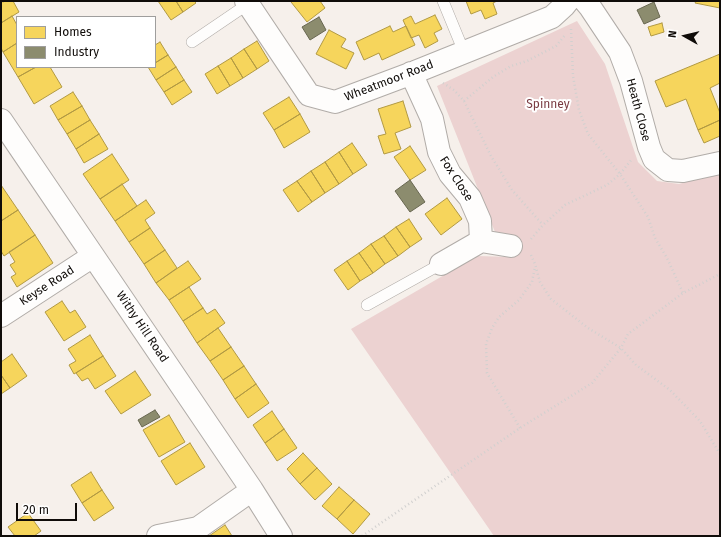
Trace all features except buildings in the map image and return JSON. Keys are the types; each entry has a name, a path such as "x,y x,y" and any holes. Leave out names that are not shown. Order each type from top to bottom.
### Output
{"street":[{"name":"Wheatmoor Road","path":"247,2 308,95 335,102 413,73 552,17 568,1"},
{"name":"Heath Close","path":"585,1 590,6 620,52 631,80 649,147 654,159 668,170 683,171 720,163"},
{"name":"Fox Close","path":"413,73 432,119 439,152 450,174 470,198 480,221 481,241"},
{"name":"Withy Hill Road","path":"1,120 252,490 281,536"},
{"path":"440,264 481,241 519,246"},
{"name":"Keyse Road","path":"1,316 93,256"},
{"path":"158,536 198,528 252,490"}],"lane":[{"path":"443,1 464,52"},
{"path":"192,42 247,2"},
{"path":"367,305 440,264"}],"path":[{"path":"464,102 499,73 556,46 571,26 573,76 579,110 588,134 620,174 648,217 656,238 683,293"},
{"path":"413,73 428,83 443,83 454,90 464,102 491,156 512,190 543,225"},
{"path":"649,147 630,161 620,174 607,185 565,205 519,246 535,264 540,282 551,299 588,328 621,348 636,365 670,390 700,421 720,454"},
{"path":"520,428 487,373 486,344 492,328 499,317 519,300 532,282 535,264"},
{"path":"362,536 520,428 592,383 621,348 628,334 683,293 720,274"}],"green space":[{"name":"Spinney","path":"577,21 605,64 638,162 657,181 679,184 720,172 720,536 494,536 351,329 477,256 512,257 516,237 495,232 437,86"}]}
